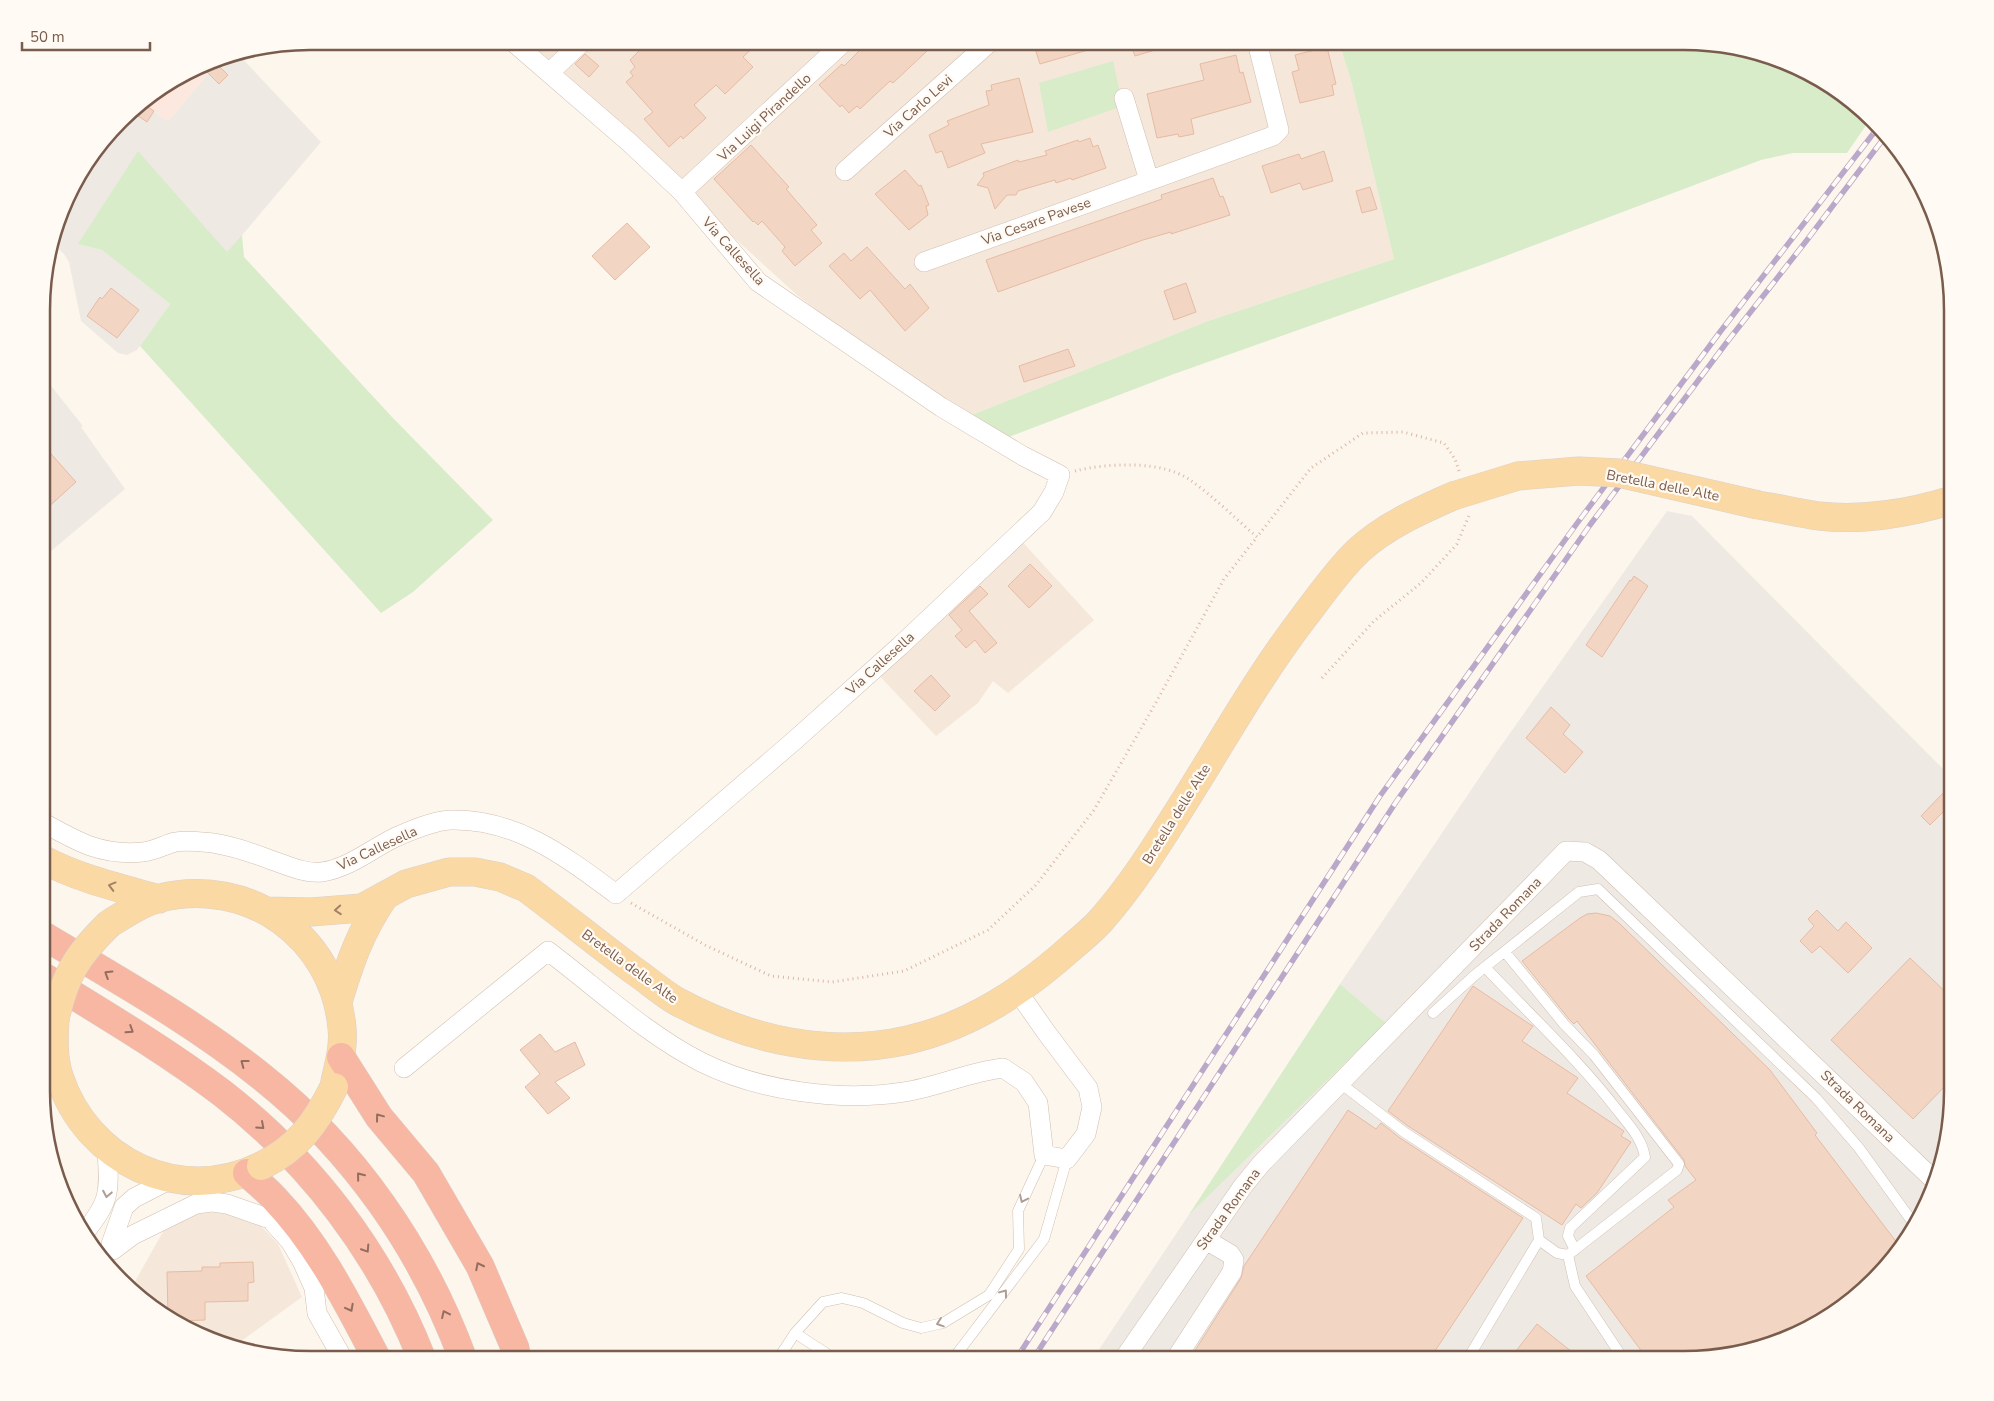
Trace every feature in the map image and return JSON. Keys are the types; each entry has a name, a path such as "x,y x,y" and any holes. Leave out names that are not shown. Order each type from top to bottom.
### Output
{"highway":[{"path":"50,940 210,1038 264,1078 318,1127 368,1186 406,1241 446,1316 460,1351"},
{"path":"50,981 199,1076 244,1111 295,1158 346,1220 380,1272 396,1300 418,1351"},
{"path":"341,1057 379,1117 426,1173 480,1266 516,1351"},
{"path":"254,1169 310,1242 337,1284 373,1351"}],"main road":[{"name":"Bretella delle Alte","path":"267,910 311,912 362,908 406,884 449,872 475,872 500,877 526,888 675,1000 740,1031 810,1046 884,1046 927,1036 966,1020 1018,992 1047,970 1102,920 1143,867 1240,710 1288,639 1333,579 1356,553 1378,534 1462,493 1518,476 1579,471 1619,473 1758,505 1820,516 1864,517 1944,502"},
{"path":"50,863 63,870 95,881 159,899"},
{"path":"186,894 214,894 241,900 267,910 287,924 304,940 319,959 331,980 338,1002 342,1030 341,1057 334,1087 320,1115 300,1140 276,1159 254,1169 222,1179 197,1182 171,1179 141,1170 107,1149 91,1134 71,1107 59,1075 54,1047 55,1019 61,992 72,966 89,943 109,924 133,909 159,899 186,894"},
{"name":"Bretella delle Alte","path":"338,1002 349,963 368,920 384,897"},
{"path":"50,1061 59,1075"}],"street":[{"name":"Via Callesella","path":"50,826 83,845 115,853 144,852 177,842 214,843 272,860 290,868 320,872 344,866 397,836 430,824 450,820 493,824 529,836 562,855 616,894 809,728 900,646 1042,512 1054,492 1060,475 1023,456 941,407 758,282 682,192 630,143 522,50"},
{"path":"549,73 573,50"},
{"name":"Via Luigi Pirandello","path":"682,192 836,50"},
{"name":"Via Carlo Levi","path":"845,171 981,50"},
{"name":"Via Cesare Pavese","path":"924,262 1273,136 1279,130 1259,50"},
{"path":"1124,98 1149,180"},
{"name":"Strada Romana","path":"1129,1351 1243,1186 1261,1164 1566,851 1585,852 1598,860 1929,1176"},
{"path":"404,1068 548,951 612,1003 672,1045 701,1062 722,1071 770,1085 813,1093 878,1094 905,1092 936,1085 978,1071 1002,1068 1024,1082 1038,1103 1044,1155 1067,1159 1086,1134 1092,1107 1088,1088 1018,992"},
{"path":"88,1226 104,1206 109,1194 107,1149"},
{"path":"112,1253 124,1207 134,1198 171,1179"},
{"path":"112,1253 133,1234 196,1204 212,1202 228,1204 270,1220 290,1241 302,1261 314,1288 317,1313 338,1351"},
{"path":"93,1233 100,1234 112,1253"},
{"path":"1180,1351 1232,1272 1234,1266 1230,1254 1206,1240"}],"lane":[{"path":"1433,1013 1485,967 1579,892 1598,889 1816,1098 1858,1148 1910,1219"},
{"path":"1505,952 1564,1024 1594,1054 1679,1164 1677,1170 1572,1252 1557,1253 1539,1240"},
{"path":"1485,967 1585,1072 1608,1098 1643,1144 1645,1157 1570,1228 1568,1236 1572,1252 1575,1286 1618,1351"},
{"path":"1340,1083 1404,1132 1536,1218 1539,1240 1472,1351"},
{"path":"783,1351 795,1333 823,1302 842,1298 863,1303 903,1323 921,1328 943,1323 989,1295 1019,1249 1018,1211 1044,1155"},
{"path":"960,1351 1044,1239 1067,1159"},
{"path":"795,1333 823,1351"}],"path":[{"path":"616,894 705,945 771,976 832,982 904,971 988,930 1036,885 1094,810 1224,579 1311,468 1363,433 1402,432 1444,443 1455,459 1462,493 1457,544 1421,583 1374,621 1322,678"},
{"path":"1060,475 1094,466 1137,466 1166,469 1189,479 1257,537"}],"shaded area":[{"path":"528,50 1341,50 1352,84 1394,259 1208,321 969,416 855,339 797,295"},
{"path":"243,59 321,142 227,253 138,152 79,244 102,250 170,304 137,350 127,355 118,353 81,321 69,262 58,248 70,211 85,180 104,152 126,126 148,108 168,121 212,70"},
{"path":"212,70 168,121 148,108 180,85"},
{"path":"50,385 83,426 81,427 125,489 50,552"},
{"path":"1667,511 1692,516 1944,770 1944,1091 1942,1125 1935,1158 1924,1190 1900,1235 1868,1275 1842,1297 1814,1316 1767,1337 1718,1349 1684,1351 1098,1351 1188,1216 1386,1023 1340,984 1496,753"},
{"path":"1017,536 1094,620 1008,693 993,681 978,703 936,736 874,670"},
{"path":"194,1211 232,1214 258,1223 278,1244 302,1297 241,1341 195,1324 166,1307 135,1282 164,1230"}],"green space":[{"path":"1341,50 1684,50 1718,52 1751,59 1799,77 1828,94 1866,125 1847,153 1793,153 1761,160 1487,263 1174,374 1006,438 969,416 1208,321 1394,259 1352,84"},
{"path":"1113,61 1123,106 1048,132 1039,83"},
{"path":"138,151 227,252 242,235 244,257 392,417 493,520 413,592 381,613 140,346 170,304 102,250 78,244"},
{"path":"1340,984 1386,1023 1188,1216"}],"building":[{"path":"640,50 750,50 743,57 753,67 725,94 716,85 694,105 706,118 683,139 681,136 669,147 644,119 653,112 626,82 633,76 630,72 635,67 630,60"},
{"path":"860,50 927,51 893,83 890,81 860,109 857,106 849,113 842,105 840,107 819,85 842,64 844,66"},
{"path":"1036,50 1088,50 1040,64"},
{"path":"1133,50 1155,50 1135,56"},
{"path":"1315,50 1328,50 1336,84 1332,85 1334,95 1300,103 1292,72 1299,70 1295,55"},
{"path":"585,54 599,66 589,77 575,64"},
{"path":"1236,55 1240,73 1243,72 1251,102 1191,119 1194,134 1179,137 1178,134 1157,138 1147,94 1204,80 1200,64"},
{"path":"220,67 228,75 219,84 207,72"},
{"path":"1019,78 1033,132 981,144 985,153 948,168 942,151 936,153 929,135 949,125 947,121 989,105 986,91 992,90 991,85"},
{"path":"148,107 154,111 147,122 138,116"},
{"path":"1090,138 1093,147 1098,145 1106,168 1072,180 1071,178 1056,183 1055,180 1018,191 1016,195 1007,195 995,209 988,188 977,185 984,176 983,173 1018,160 1019,162 1047,155 1045,151"},
{"path":"751,145 789,187 786,189 817,225 811,230 822,243 795,266 782,251 785,247 762,221 758,225 753,222 714,179"},
{"path":"1324,151 1333,181 1303,190 1300,183 1271,193 1262,166 1299,154 1301,159"},
{"path":"905,170 919,186 921,185 929,205 926,206 928,215 909,230 875,194"},
{"path":"1213,178 1220,197 1223,196 1230,215 1171,234 1171,232 1143,240 998,292 986,260 1162,199 1161,195"},
{"path":"1370,187 1377,209 1362,213 1356,191"},
{"path":"627,223 650,247 615,280 592,256"},
{"path":"867,247 905,289 910,284 929,308 905,331 870,290 860,299 829,266 844,253 851,261"},
{"path":"1186,283 1196,312 1174,320 1164,291"},
{"path":"111,288 139,310 117,338 87,316 100,297 102,299"},
{"path":"1068,349 1075,366 1024,382 1019,366"},
{"path":"50,453 76,482 50,506"},
{"path":"1030,564 1052,586 1029,608 1008,586"},
{"path":"1634,576 1648,586 1602,657 1586,645"},
{"path":"980,586 988,594 969,611 997,643 985,653 975,640 966,648 955,636 962,630 949,615"},
{"path":"931,675 950,696 935,711 914,691"},
{"path":"1551,707 1570,725 1563,734 1583,752 1565,773 1526,738"},
{"path":"1944,792 1944,811 1930,825 1921,816"},
{"path":"1817,910 1838,931 1846,922 1872,948 1848,973 1820,946 1812,953 1800,941 1814,926 1808,919"},
{"path":"1596,913 1610,916 1620,924 1770,1070 1817,1133 1815,1135 1896,1241 1868,1275 1842,1297 1814,1316 1783,1331 1735,1346 1684,1351 1641,1351 1586,1276 1674,1207 1668,1200 1696,1180 1685,1166 1684,1160 1577,1021 1574,1024 1569,1019 1522,961 1587,914"},
{"path":"1910,958 1944,990 1944,1087 1913,1119 1831,1040"},
{"path":"1473,986 1533,1026 1522,1041 1578,1078 1567,1093 1624,1131 1621,1136 1631,1142 1597,1193 1581,1208 1576,1204 1562,1225 1408,1126 1388,1111"},
{"path":"540,1034 555,1052 575,1042 585,1065 555,1082 570,1098 548,1114 525,1087 540,1074 520,1050"},
{"path":"1348,1110 1376,1129 1381,1123 1400,1138 1523,1218 1435,1351 1195,1351 1241,1278 1244,1266"},
{"path":"253,1262 254,1282 248,1283 248,1301 205,1302 205,1320 189,1321 168,1308 167,1272 202,1271 202,1267 220,1267 220,1263"},
{"path":"1537,1324 1571,1351 1516,1351"}],"railway":[{"path":"1021,1351 1380,796 1578,522 1720,332 1874,133"},
{"path":"1038,1351 1396,802 1590,525 1727,342 1881,142"}]}
